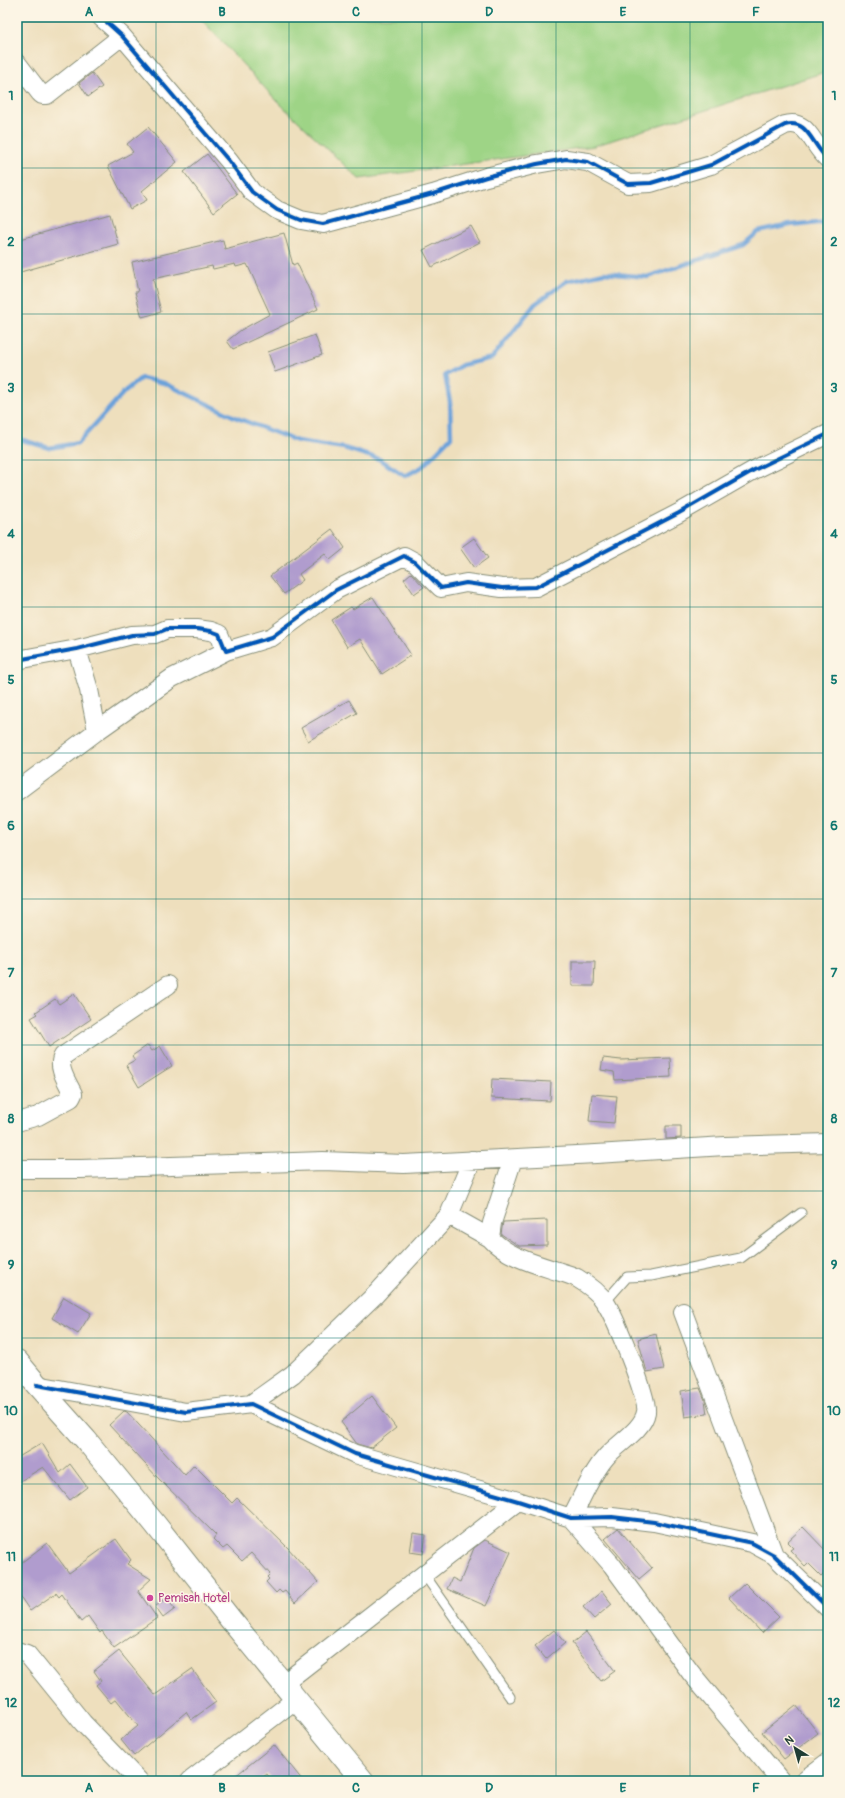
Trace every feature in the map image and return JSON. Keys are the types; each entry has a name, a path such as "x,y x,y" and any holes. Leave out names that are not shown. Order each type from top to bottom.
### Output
{"street":[{"path":"101,17 122,36 229,161 252,192 277,210 300,220 323,224 433,194 486,177 537,164 566,159 588,162 628,184 651,183 711,165 784,125 793,122 802,125 817,148 828,159"},
{"path":"17,63 40,93 42,95 47,95 122,36"},
{"path":"17,791 97,731 172,678 226,651 272,637 336,590 404,556 415,562 441,588 466,583 502,588 536,587 679,513 754,470 828,434"},
{"path":"17,660 76,649 132,635 155,634 167,630 198,629 211,631 219,634 226,651"},
{"path":"76,649 89,690 97,731"},
{"path":"17,1122 38,1116 71,1098 73,1094 60,1066 60,1061 63,1056 168,985"},
{"path":"17,1169 81,1169 322,1161 404,1164 725,1146 828,1143"},
{"path":"490,1238 492,1223 513,1159"},
{"path":"36,1385 186,1412 251,1404 298,1369 376,1294 450,1215 472,1160"},
{"path":"450,1215 490,1238 498,1246 520,1258 576,1277 593,1289 605,1302 634,1368 646,1412 642,1421 626,1439 607,1455 598,1466 571,1518"},
{"path":"683,1312 774,1555"},
{"path":"17,1361 36,1385 86,1440 289,1692 363,1781"},
{"path":"251,1404 355,1454 518,1501 571,1518 612,1517 654,1522 752,1544 774,1555 828,1608"},
{"path":"190,1781 424,1574 518,1501"},
{"path":"571,1518 612,1565 691,1673 781,1781"},
{"path":"17,1651 27,1654 83,1723 139,1781"},
{"path":"803,1781 828,1762"}],"lane":[{"path":"605,1302 628,1278 651,1276 741,1258 801,1213"},
{"path":"424,1574 510,1697"}],"green space":[{"path":"199,17 828,17 828,71 594,146 359,179 276,100"}],"building":[{"path":"92,73 102,87 88,97 79,83"},
{"path":"148,127 177,162 142,191 147,200 130,209 108,166 133,152 127,144"},
{"path":"207,154 237,194 214,212 184,172"},
{"path":"110,214 118,244 17,273 17,240"},
{"path":"471,226 480,242 432,267 423,250"},
{"path":"284,233 293,265 297,263 318,309 233,349 227,341 241,330 270,314 247,264 236,267 235,264 213,269 212,266 153,279 161,312 142,317 135,292 138,292 132,262 223,240 225,249"},
{"path":"315,335 322,355 275,372 268,352"},
{"path":"332,529 345,548 330,560 325,554 299,574 303,580 284,594 270,576"},
{"path":"474,538 488,558 474,568 460,548"},
{"path":"411,573 424,587 414,594 404,579"},
{"path":"373,597 411,655 382,674 360,639 347,647 331,620 351,607 353,609"},
{"path":"349,700 357,713 308,741 301,728"},
{"path":"572,961 595,961 594,986 572,986"},
{"path":"74,994 91,1019 49,1047 31,1018 38,1014 36,1012 55,999 59,1004"},
{"path":"148,1045 152,1051 160,1046 172,1066 139,1087 126,1065 135,1060 132,1056"},
{"path":"603,1058 621,1060 670,1058 671,1077 615,1080 614,1072 601,1070"},
{"path":"492,1079 551,1082 550,1101 491,1098"},
{"path":"592,1094 617,1096 614,1123 589,1121"},
{"path":"666,1126 681,1126 681,1138 666,1139"},
{"path":"547,1220 547,1245 519,1246 501,1234 503,1222"},
{"path":"64,1297 91,1313 78,1334 52,1318"},
{"path":"656,1334 664,1369 647,1372 638,1339"},
{"path":"700,1388 705,1400 707,1414 685,1417 681,1391"},
{"path":"372,1396 396,1428 371,1448 357,1444 341,1422"},
{"path":"124,1411 127,1412 185,1475 194,1465 232,1503 237,1498 288,1548 318,1582 295,1603 285,1591 282,1593 279,1590 276,1593 266,1582 269,1579 267,1577 270,1574 251,1553 242,1561 227,1546 223,1549 213,1539 216,1535 158,1478 109,1425"},
{"path":"42,1443 60,1473 70,1464 87,1487 70,1500 43,1467 17,1483 17,1458"},
{"path":"803,1527 828,1553 828,1569 821,1576 808,1563 805,1566 790,1550 793,1548 787,1542"},
{"path":"618,1528 652,1568 639,1579 605,1539"},
{"path":"413,1533 426,1535 423,1554 410,1552"},
{"path":"116,1539 131,1560 127,1564 151,1579 138,1591 157,1618 114,1648 102,1631 100,1633 88,1616 81,1622 62,1594 59,1597 56,1593 30,1611 17,1592 17,1566 47,1543 69,1573"},
{"path":"485,1540 511,1552 486,1606 447,1589 452,1578 460,1582 474,1548"},
{"path":"745,1583 779,1617 762,1633 729,1598"},
{"path":"602,1591 612,1604 594,1619 583,1607"},
{"path":"166,1598 175,1609 163,1618 155,1607"},
{"path":"554,1630 565,1643 546,1659 535,1646"},
{"path":"586,1632 615,1671 601,1681 572,1643"},
{"path":"119,1651 155,1695 192,1669 216,1702 191,1720 186,1712 134,1756 121,1740 138,1726 116,1699 111,1703 96,1685 101,1681 94,1671"},
{"path":"796,1705 818,1733 784,1759 762,1732"},
{"path":"274,1745 303,1781 273,1781 267,1774 258,1781 229,1781"}],"waterway":[{"path":"17,437 19,439 49,448 78,443 125,391 141,378 164,383 237,418 297,441 344,448 379,459 405,476 422,467 451,437 450,402 445,375 462,365 492,358 535,304 567,281 604,273 647,277 743,245 758,232 790,225 828,221"}],"cycle path":[{"path":"101,17 122,36 229,161 252,192 277,210 301,220 323,224 433,194 486,177 537,164 566,159 588,162 628,184 651,183 711,165 785,125 793,124 804,129 828,159"},
{"path":"17,660 77,649 132,635 155,634 167,629 197,629 211,631 219,634 226,651 272,637 336,590 404,556 415,562 441,588 466,583 502,588 536,587 679,513 754,470 828,434"},
{"path":"37,1385 186,1412 251,1404 355,1454 518,1501 571,1518 612,1517 654,1522 752,1543 774,1555 828,1608"}],"place":[{"name":"Pemisah Hotel","path":"150,1598"}]}
